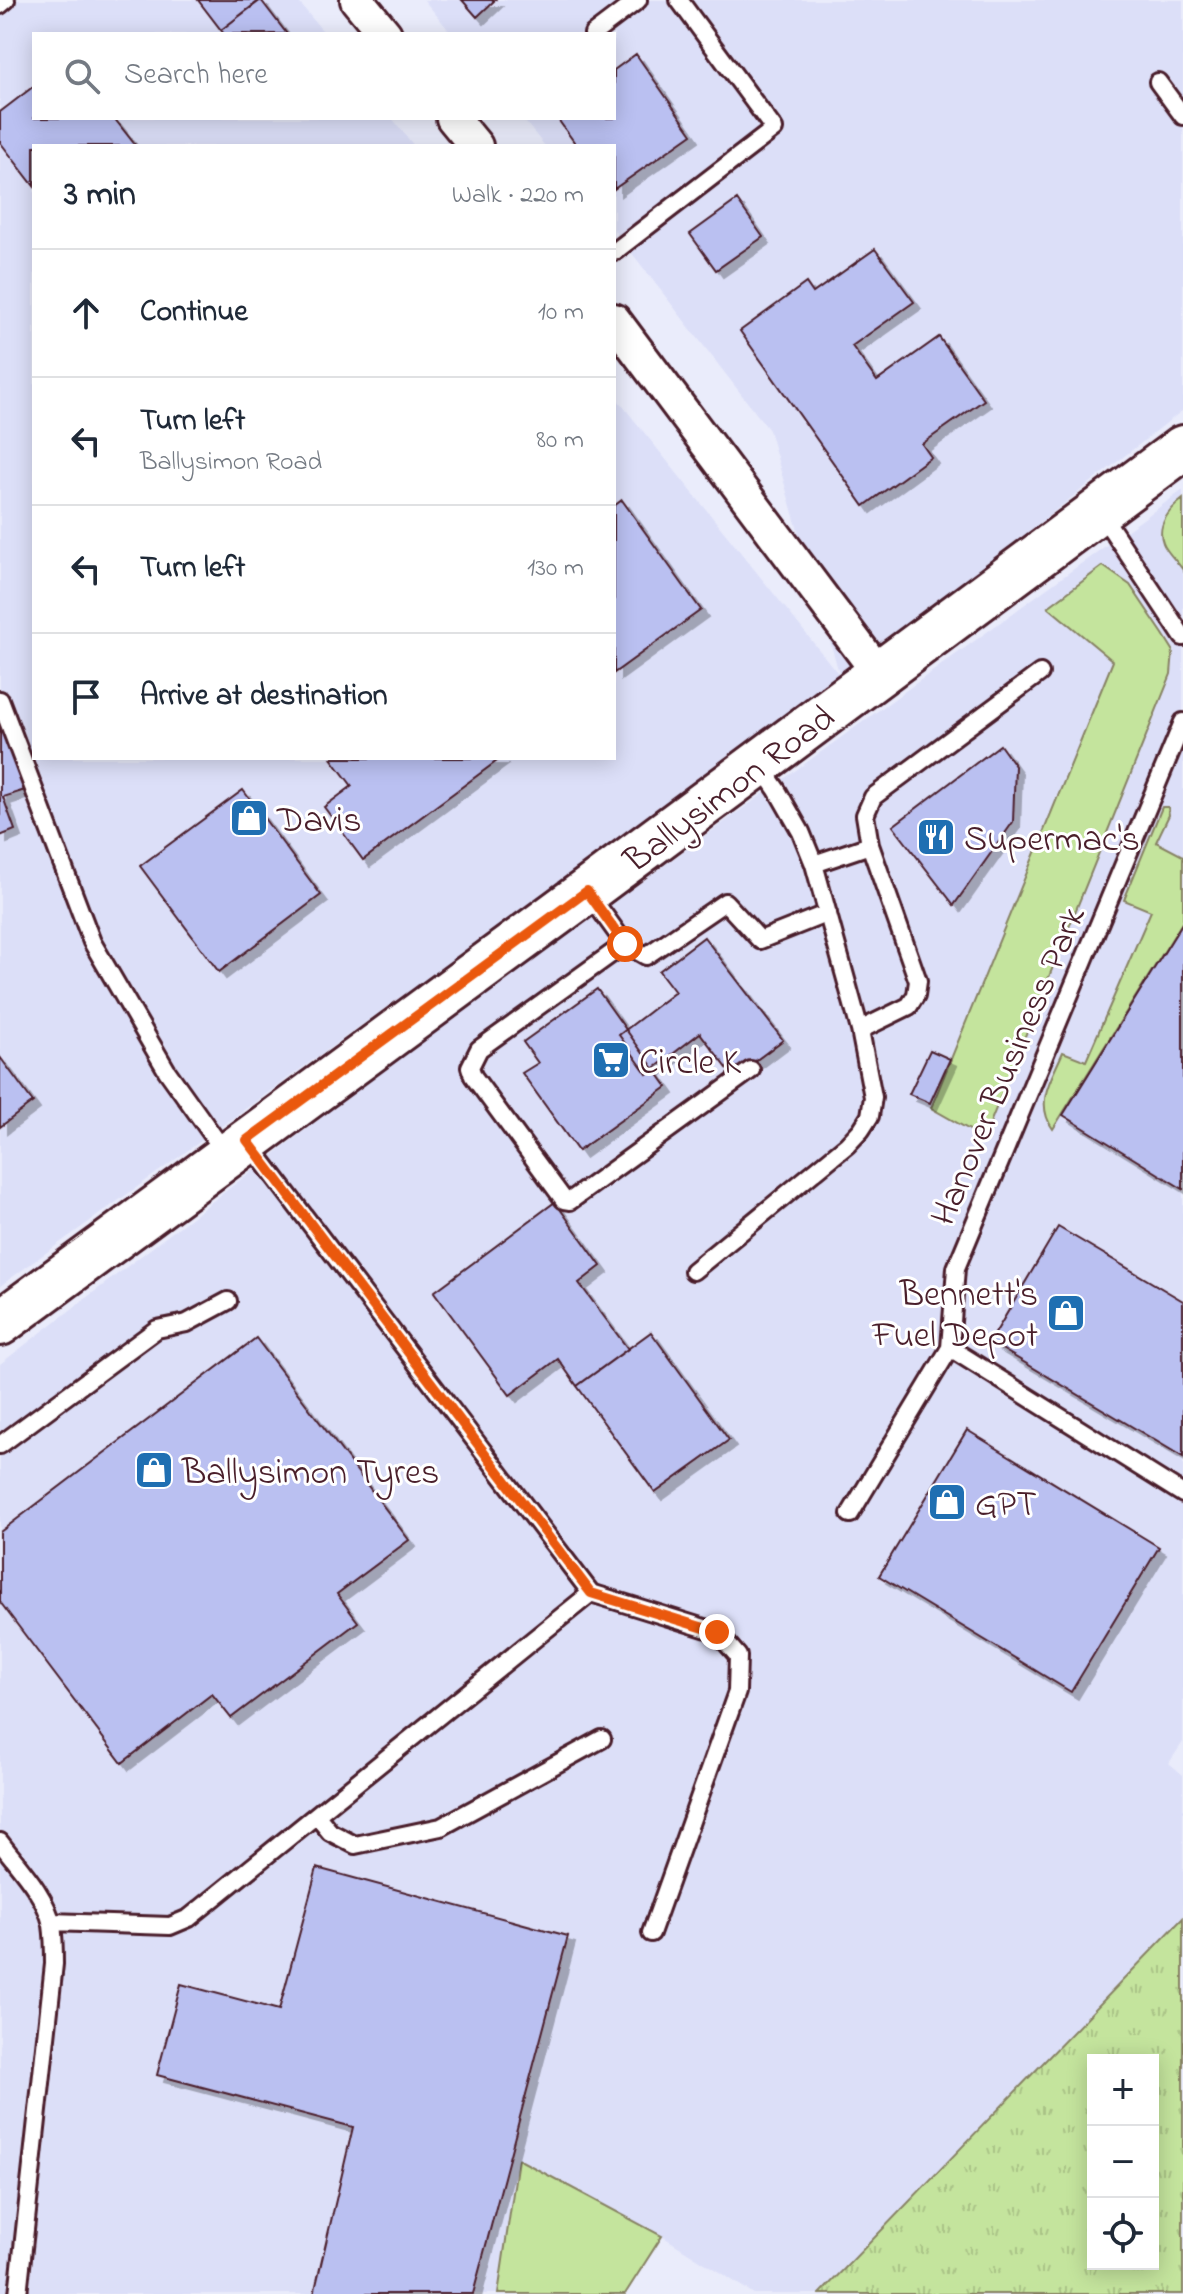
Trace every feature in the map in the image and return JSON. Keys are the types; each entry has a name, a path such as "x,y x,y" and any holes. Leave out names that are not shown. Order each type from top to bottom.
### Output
{"main road":[{"name":"Ballysimon Road","path":"0,1323 1183,448"}],"street":[{"path":"357,0 383,32"},
{"path":"455,120 474,144"},
{"path":"616,324 880,675"}],"lane":[{"path":"0,5 6,0"},
{"path":"596,32 638,0"},
{"path":"616,250 774,129 679,0"},
{"path":"1158,82 1183,116"},
{"path":"1098,509 1183,637"},
{"path":"860,1030 909,1006 916,995 918,981 870,845 865,815 873,797 1040,673"},
{"path":"0,700 92,942 167,1071 237,1148 591,1593 717,1632 738,1656 737,1692 651,1933"},
{"name":"Hanover Business Park","path":"850,1514 950,1348 956,1268 1183,722"},
{"path":"693,1271 847,1145 870,1116 873,1097 860,1030 814,864 801,832 758,763"},
{"path":"814,864 870,845"},
{"path":"587,891 625,944 646,956 725,902 760,940 828,913"},
{"path":"625,944 479,1049 470,1067 473,1076 564,1200 570,1201 751,1070"},
{"path":"0,1445 157,1329 187,1323 228,1301"},
{"path":"950,1348 1183,1494"},
{"path":"51,1922 170,1926 189,1918 591,1593"},
{"path":"317,1816 330,1832 355,1845 441,1827 602,1739"},
{"path":"0,1842 40,1897 51,1922 54,1964 18,2294"}],"shaded area":[{"path":"0,0 297,0 323,32 32,32 32,120 394,120 412,144 32,144 32,760 616,760 616,397 840,676 769,430 616,233 616,144 543,144 524,120 616,120 616,32 450,32 424,0 1183,0 1183,410 841,679 0,1286"},
{"path":"1183,490 1183,1742 1169,1763 1183,1775 1183,1918 820,2294 754,2294 662,2236 518,2160 498,2294 0,2294 0,1364 423,1040"}],"green space":[{"path":"1183,499 1183,570 1163,543 1161,530 1173,508"},
{"path":"1103,566 1130,585 1163,634 1173,650 1171,674 984,1138 931,1108 1113,661 1048,607"},
{"path":"1162,807 1168,807 1169,815 1156,842 1183,856 1183,921 1053,1129 1045,1100 1054,1071 1063,1052 1086,1061 1151,911 1124,900"},
{"path":"1183,1918 1183,2294 820,2294"},
{"path":"518,2159 662,2236 625,2294 498,2294"}],"building":[{"path":"198,0 260,0 221,30"},
{"path":"261,0 285,32 222,32 221,30"},
{"path":"462,0 495,0 477,17"},
{"path":"636,54 692,134 616,188 616,144 576,144 558,120 616,120 616,69"},
{"path":"32,88 32,120 116,120 134,144 32,144 32,183 0,142 0,112"},
{"path":"737,200 763,237 716,270 690,234"},
{"path":"875,249 914,302 852,346 877,381 939,337 984,400 922,444 931,457 864,506 740,331 806,283 813,293"},
{"path":"622,500 701,610 616,672 616,504"},
{"path":"0,723 25,790 3,797 15,830 0,836"},
{"path":"1000,745 1015,766 1013,822 954,905 893,826"},
{"path":"332,760 498,760 363,860 324,807 352,786"},
{"path":"243,790 321,895 219,972 140,866"},
{"path":"1183,922 1183,1189 1063,1115"},
{"path":"704,937 783,1040 734,1077 700,1033 647,1074 619,1035 675,992 659,971"},
{"path":"597,989 667,1087 578,1151 522,1073 538,1063 523,1042"},
{"path":"930,1050 950,1059 930,1103 909,1094"},
{"path":"0,1057 33,1102 0,1127"},
{"path":"555,1202 601,1266 579,1283 628,1349 577,1386 558,1359 510,1395 434,1292"},
{"path":"1058,1227 1183,1301 1183,1457 990,1342"},
{"path":"651,1332 729,1440 655,1493 577,1386"},
{"path":"256,1338 409,1540 337,1594 358,1622 231,1718 212,1694 122,1763 0,1602 0,1532"},
{"path":"967,1430 1159,1547 1071,1692 879,1576"},
{"path":"317,1868 568,1936 473,2294 314,2294 353,2127 157,2075 181,1984 279,2010"}],"place":[{"name":"Davis","path":"249,818"},
{"name":"Supermac's","path":"936,837"},
{"name":"Circle K","path":"611,1060"},
{"name":"Bennett's Fuel Depot","path":"1066,1313"},
{"name":"Ballysimon Tyres","path":"154,1470"},
{"name":"GPT","path":"947,1502"}],"route":[{"path":"625,944 587,891 247,1140 591,1593 717,1632"}]}
